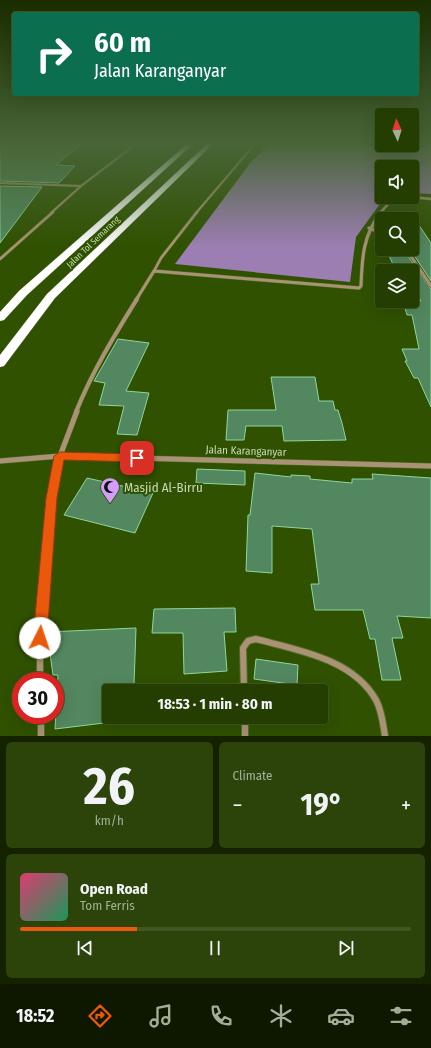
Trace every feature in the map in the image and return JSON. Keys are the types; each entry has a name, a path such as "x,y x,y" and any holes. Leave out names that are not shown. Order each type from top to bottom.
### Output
{"highway":[{"name":"Jalan Tol Semarang","path":"0,318 23,293 152,178"},
{"name":"Jalan Tol Semarang","path":"0,363 51,296 174,178"}],"street":[{"path":"419,197 431,198"},
{"path":"40,672 40,638 51,498 60,456 85,389 104,352 154,271 359,288 361,286 364,244 369,228 389,204"},
{"path":"369,228 375,230"},
{"path":"411,256 431,286"},
{"name":"Jalan Karanganyar","path":"0,460 60,456 431,466"},
{"path":"244,684 243,648 248,641 256,639 330,662 356,677 368,688 377,701 385,736"},
{"path":"40,724 41,736"},
{"path":"245,724 245,736"}],"lane":[{"path":"0,259 91,178"},
{"path":"154,271 162,258 226,178"},
{"path":"0,183 81,186"}],"shaded area":[{"path":"239,178 375,178 375,204 380,204 356,237 350,282 175,264"},
{"path":"419,178 431,178 431,194 419,193"}],"building":[{"path":"0,178 63,178 59,183 0,181"},
{"path":"0,186 42,187 0,243"},
{"path":"419,225 431,243 431,281 415,256 419,256"},
{"path":"389,256 408,256 414,264 393,264"},
{"path":"419,272 431,289 431,407 418,378 414,378 405,361 407,361 402,349 419,349 412,315 407,315 405,308 419,308 419,301 421,301 419,298"},
{"path":"118,339 149,343 126,391 149,393 137,435 117,434 124,406 99,405 105,383 94,381"},
{"path":"271,377 315,377 319,401 333,401 335,410 338,410 346,440 284,441 282,426 246,426 244,440 226,440 228,410 276,410"},
{"path":"197,469 245,471 245,485 196,483"},
{"path":"255,473 291,477 291,475 310,476 310,479 352,483 352,479 373,479 372,474 431,478 431,618 397,616 403,638 392,638 401,680 382,680 375,639 370,639 363,610 315,610 311,584 319,584 312,529 272,526 272,573 246,571 248,515 250,515"},
{"name":"Masjid Al-Birru","path":"87,478 153,493 135,533 64,515"},
{"path":"235,608 236,632 224,632 227,671 184,674 183,633 152,633 154,609"},
{"path":"136,628 134,684 102,684 102,723 55,729 55,724 64,724 64,672 53,672 47,632"},
{"path":"256,659 298,665 297,684 254,679"}],"place":[{"name":"Masjid Al-Birru","path":"110,504"}],"route":[{"path":"40,638 51,498 60,456 137,458"}]}
